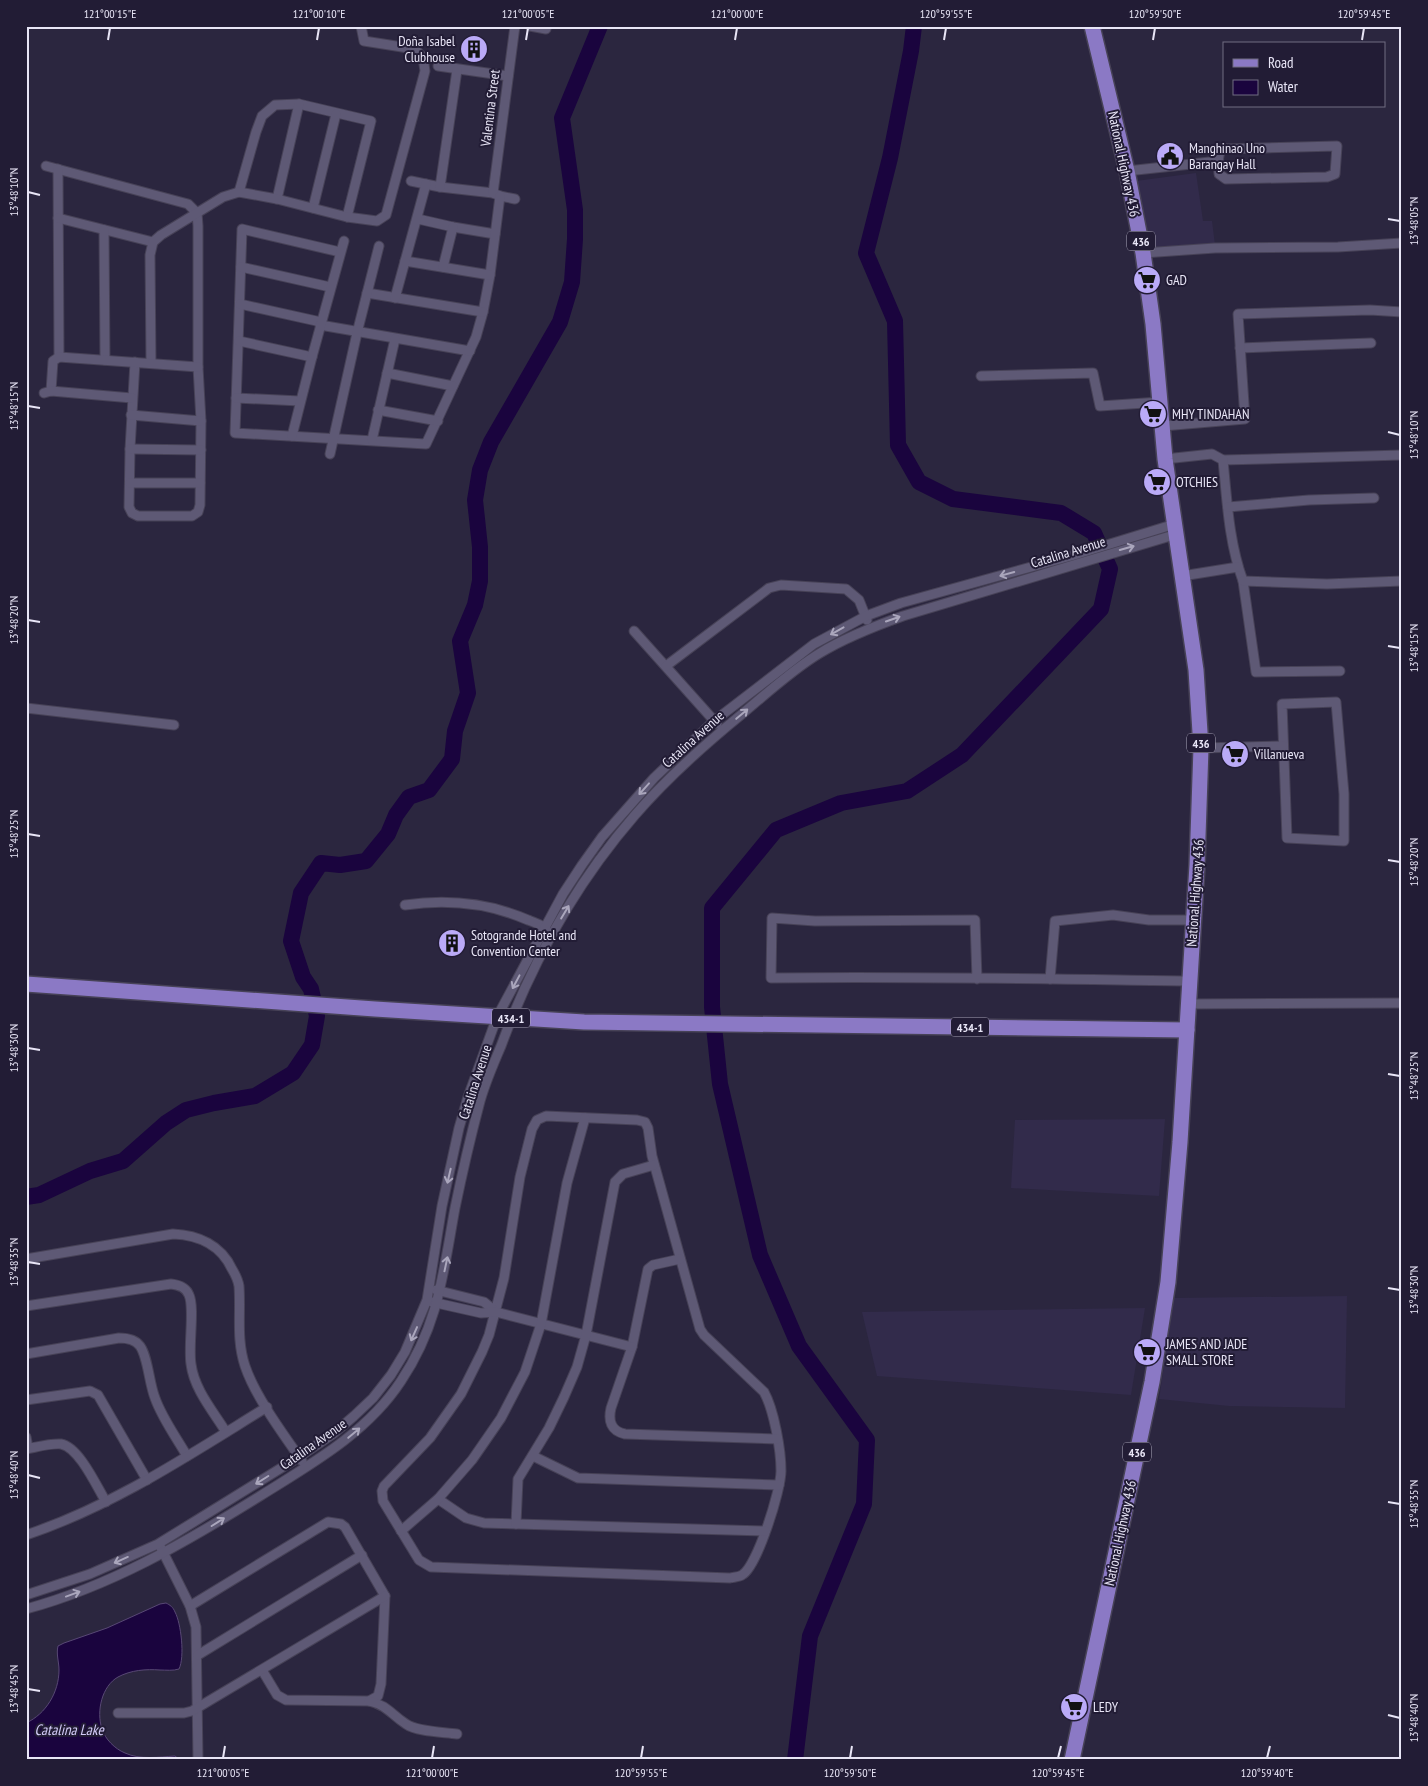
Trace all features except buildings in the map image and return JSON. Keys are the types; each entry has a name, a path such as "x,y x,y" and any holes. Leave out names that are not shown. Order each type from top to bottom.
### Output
{"main road":[{"name":"National Highway 436","path":"1072,1760 1152,1382 1168,1282 1200,810 1201,748 1196,670 1165,459 1153,324 1143,253 1127,171 1092,26"},
{"name":"434-1","path":"26,984 584,1022 1186,1030"}],"street":[{"path":"152,363 150,255 153,242 161,235 223,197 239,192 277,198 347,217 377,220 386,215 425,71 423,58 415,49 364,41 361,26"},
{"name":"Valentina Street","path":"372,440 426,444 470,351 483,312 490,275 495,234 496,195 515,26"},
{"path":"530,26 546,29"},
{"path":"438,66 508,76"},
{"path":"440,186 457,70"},
{"path":"239,192 262,116 275,106 300,104 371,122 347,217"},
{"path":"277,198 300,104"},
{"path":"313,208 336,114"},
{"path":"1337,146 1334,174 1327,177 1226,179 1220,174 1219,160 1219,152 1222,150 1337,146"},
{"path":"1127,171 1219,160"},
{"path":"46,166 188,204 196,213 198,236 198,367 201,450 200,505 198,512 192,516 138,516 132,513 129,507 134,362"},
{"path":"58,169 59,357"},
{"path":"411,181 515,199"},
{"path":"395,298 426,184"},
{"path":"58,218 153,242"},
{"path":"418,219 495,234"},
{"path":"443,267 452,227"},
{"path":"340,252 242,229 235,433 372,440 395,339"},
{"path":"104,230 105,360"},
{"path":"292,436 330,287 344,241"},
{"path":"1143,253 1215,248 1402,244"},
{"path":"330,454 379,246"},
{"path":"405,261 490,275"},
{"path":"241,267 330,287"},
{"path":"367,293 483,312"},
{"path":"240,304 357,333 470,351"},
{"path":"1163,426 1245,419 1238,314 1370,310 1402,312"},
{"path":"239,341 312,357"},
{"path":"1240,348 1372,343"},
{"path":"132,398 47,392 53,361 59,357 198,367"},
{"path":"387,373 453,386"},
{"path":"980,376 1093,373 1100,406 1160,402"},
{"path":"236,398 300,401"},
{"path":"378,410 438,421"},
{"path":"131,415 201,421"},
{"path":"130,449 201,450"},
{"path":"1165,459 1212,454 1223,460 1402,455"},
{"path":"1223,460 1228,506 1238,567 1243,581 1256,672 1340,671"},
{"path":"130,483 200,483"},
{"path":"1228,506 1309,500 1374,498"},
{"name":"Catalina Avenue","path":"26,1595 90,1574 158,1544 333,1434 372,1398 391,1375 405,1352 427,1300 442,1206 459,1128 468,1097 545,927 568,886 602,837 654,778 714,721 814,644 866,616 901,604 1072,560 1176,529"},
{"name":"Catalina Avenue","path":"26,1610 96,1586 163,1553 204,1530 340,1445 360,1428 400,1384 429,1328 438,1303 456,1207 480,1102 504,1018 550,937 591,872 633,817 662,785 722,730 819,653 870,627 1072,560"},
{"path":"1182,576 1238,567"},
{"path":"1243,581 1327,584 1402,581"},
{"path":"666,666 774,586 791,585 846,589 859,600 870,627"},
{"path":"634,632 722,730"},
{"path":"1336,702 1344,794 1344,841 1287,838 1284,746 1282,704 1336,702"},
{"path":"26,708 174,725"},
{"path":"1201,748 1284,746"},
{"path":"405,905 426,902 471,903 500,910 545,927 550,937"},
{"path":"1050,979 1055,922 1113,915 1148,920 1193,920"},
{"path":"977,979 976,920 815,921 772,918 771,978 903,976 977,979 1189,982"},
{"path":"1188,1004 1402,1003"},
{"path":"546,1116 585,1118 645,1122 648,1128 654,1165 700,1329 704,1336 764,1392 773,1411 781,1472 779,1485 774,1509 765,1531 749,1568 741,1576 730,1578 437,1568 422,1563 384,1501 382,1491 384,1486 430,1438 461,1394 485,1344 496,1312 504,1278 520,1177 534,1124 537,1120 546,1116"},
{"path":"402,1531 438,1499 472,1460 501,1418 525,1372 542,1324 567,1183 585,1118"},
{"path":"516,1524 518,1479 533,1456 564,1397 577,1367 586,1335 615,1182 623,1174 654,1165"},
{"path":"26,1259 173,1234 200,1238 212,1245 229,1261 239,1285 241,1352 251,1380 306,1467"},
{"path":"680,1259 653,1265 648,1268 632,1347 609,1415 611,1426 617,1432 625,1434 777,1439"},
{"path":"26,1306 164,1285 181,1287 188,1294 191,1302 189,1342 191,1366 200,1389 226,1432"},
{"path":"429,1288 484,1302 496,1312"},
{"path":"427,1300 482,1313 496,1312 632,1347"},
{"path":"26,1354 119,1338 132,1340 139,1344 144,1352 150,1384 156,1401 187,1456"},
{"path":"26,1400 90,1391 98,1395 147,1480"},
{"path":"26,1535 66,1521 106,1502 147,1480 267,1407"},
{"path":"26,1437 27,1449 62,1444 73,1449 106,1502"},
{"path":"533,1456 578,1478 779,1485"},
{"path":"438,1499 466,1518 473,1520 516,1524 765,1531"},
{"path":"190,1606 328,1522 340,1524 345,1527 385,1596 381,1684 378,1696 369,1701"},
{"path":"158,1544 190,1606 196,1627 198,1655 198,1760"},
{"path":"198,1655 362,1555"},
{"path":"118,1713 184,1713 198,1708 385,1596"},
{"path":"262,1670 277,1695 286,1700 369,1701 386,1708 407,1725 419,1729 457,1734"}],"shaded area":[{"path":"1196,173 1203,221 1212,221 1215,245 1150,251 1136,181"},
{"path":"1165,1119 1159,1196 1011,1188 1015,1120"},
{"path":"1347,1296 1345,1408 1229,1406 1159,1399 1174,1298"},
{"path":"1145,1308 1131,1395 877,1376 862,1312"}],"water":[{"name":"Catalina Lake","path":"166,1603 173,1609 179,1624 182,1640 182,1657 179,1669 139,1670 112,1681 104,1693 100,1707 100,1722 103,1733 108,1740 121,1751 143,1757 175,1756 180,1760 26,1760 26,1723 40,1714 54,1694 59,1670 58,1646"}],"waterway":[{"path":"26,1197 39,1195 90,1171 123,1161 166,1123 186,1110 255,1096 293,1073 312,1045 317,1016 311,989 303,977 291,941 301,893 321,863 340,865 366,861 388,834 396,815 409,797 429,790 452,759 455,731 468,693 460,641 475,605 480,581 480,547 475,500 480,470 491,442 560,322 572,282 575,210 562,118 600,26"},
{"path":"795,1760 810,1636 864,1504 867,1440 799,1346 760,1255 720,1084 712,1007 712,908 776,830 841,803 907,791 962,755 1101,609 1110,569 1094,533 1061,513 953,499 919,482 898,445 895,321 866,253 890,158 911,51 914,26"}],"place":[{"name":"Doña Isabel Clubhouse","path":"474,49"},
{"name":"Manghinao Uno Barangay Hall","path":"1170,156"},
{"name":"GAD","path":"1147,280"},
{"name":"MHY TINDAHAN","path":"1153,414"},
{"name":"OTCHIES","path":"1157,482"},
{"name":"Villanueva","path":"1235,754"},
{"name":"Sotogrande Hotel and Convention Center","path":"452,943"},
{"name":"JAMES AND JADE SMALL STORE","path":"1147,1352"},
{"name":"LEDY","path":"1074,1707"}]}
